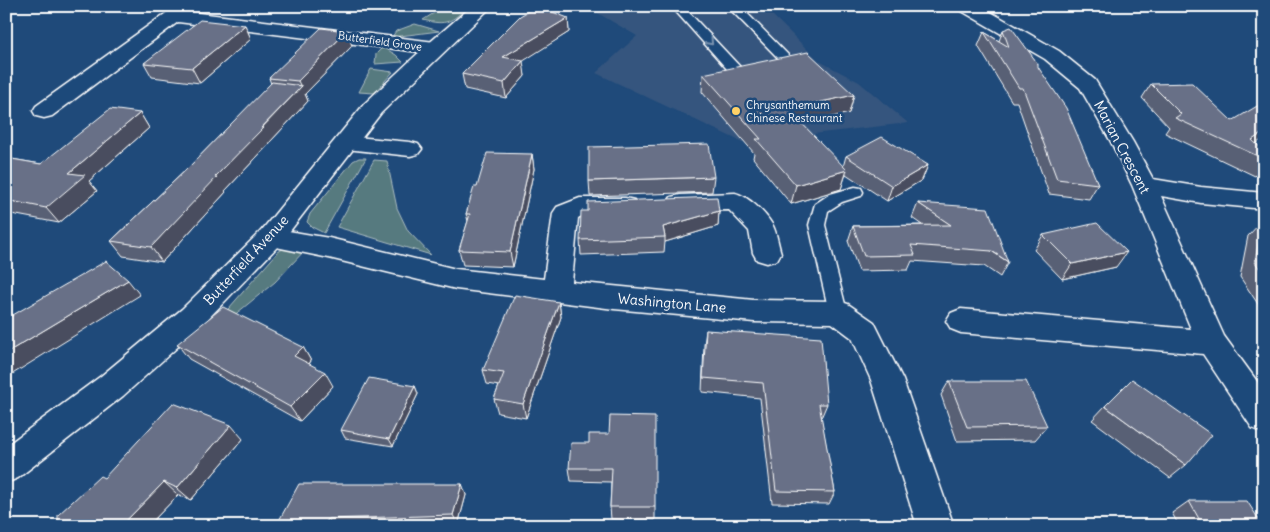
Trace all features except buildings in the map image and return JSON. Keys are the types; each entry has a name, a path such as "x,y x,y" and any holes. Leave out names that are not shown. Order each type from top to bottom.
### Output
{"street":[{"name":"Butterfield Avenue","path":"6,467 112,386 192,317 271,237 373,108 435,48 483,6"},
{"name":"Marian Crescent","path":"966,6 1052,55 1088,84 1122,142 1144,185 1212,343 1264,418"},
{"name":"Butterfield Grove","path":"44,111 182,11 435,48"},
{"path":"345,143 410,149"},
{"path":"1144,185 1201,195 1264,201"},
{"path":"557,290 566,213 580,207 735,201 762,228 767,254"},
{"name":"Washington Lane","path":"271,237 329,248 456,279 614,298 754,311 838,312"},
{"path":"838,312 863,330 887,380 936,526"},
{"path":"961,321 1212,343"}],"lane":[{"path":"677,6 739,74 790,62 732,6"},
{"path":"838,312 832,281 817,226 821,208 836,198 855,192"}],"shaded area":[{"path":"591,6 763,6 819,61 859,82 908,123 742,142 596,73 637,36 589,8"}],"green space":[{"path":"445,6 469,6 448,21 438,23 423,20"},
{"path":"415,24 439,31 392,37 396,31"},
{"path":"383,47 403,62 375,64 376,54"},
{"path":"371,69 393,72 374,93 359,92"},
{"path":"359,158 366,158 324,233 312,227 307,222 310,214 353,161"},
{"path":"374,160 387,161 397,208 408,231 431,255 337,227"},
{"path":"284,248 306,249 275,282 194,348 278,252"}],"place":[{"name":"Chrysanthemum Chinese Restaurant","path":"736,111"}]}
